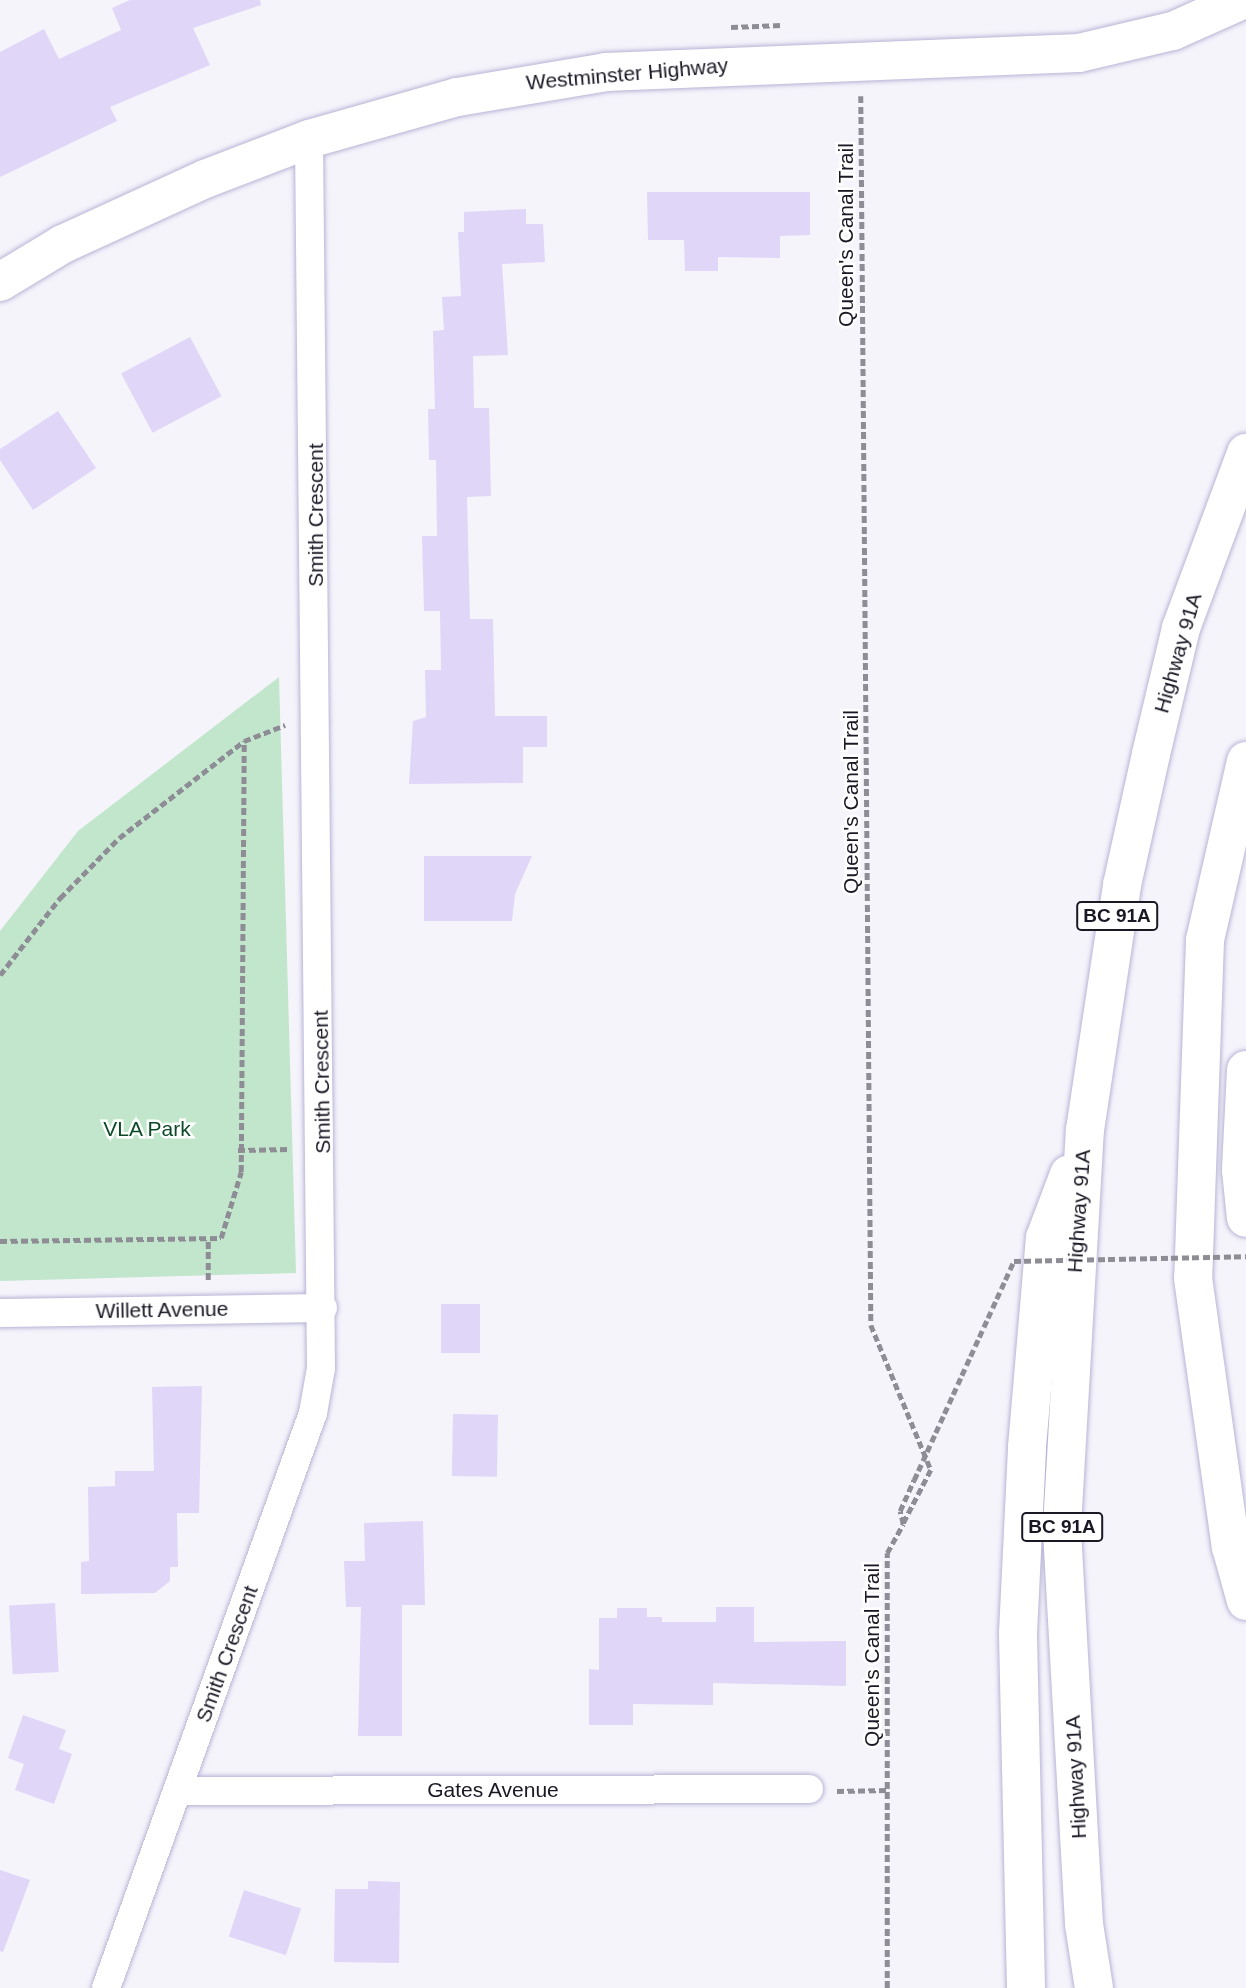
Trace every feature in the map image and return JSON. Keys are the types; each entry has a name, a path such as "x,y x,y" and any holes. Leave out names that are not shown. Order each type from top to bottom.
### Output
{"main road":[{"name":"Westminster Highway","path":"0,282 150,203 309,139 532,82 703,65 1079,54 1173,31 1242,0"},
{"name":"Highway 91A","path":"1094,1988 1084,1924 1062,1527 1085,1130 1122,885 1151,754 1181,628 1246,453"},
{"path":"1246,761 1205,940 1193,1278 1231,1547 1246,1601"},
{"path":"1246,1070 1241,1170 1246,1218"},
{"path":"1026,1988 1018,1633 1027,1447 1045,1238 1085,1130"}],"street":[{"name":"Smith Crescent","path":"106,1988 313,1413 323,1308 323,1147 309,139"},
{"name":"Willett Avenue","path":"0,1313 323,1308"},
{"name":"Gates Avenue","path":"177,1791 808,1789"}],"path":[{"name":"Queen's Canal Trail","path":"860,60 871,1325 931,1470 887,1553 887,1988"},
{"path":"0,975 60,898 119,838 244,741 281,725 318,721"},
{"path":"0,1241 222,1238 241,1172 237,1150 244,741"},
{"path":"237,1150 323,1147"},
{"path":"207,1309 208,1239"},
{"name":"Queen's Canal Trail","path":"903,1524 900,1511 1014,1261 1246,1256"},
{"path":"808,1789 888,1790"}],"green space":[{"name":"VLA Park","path":"279,677 296,1273 0,1281 0,931 78,831"}],"building":[{"path":"130,0 260,0 261,5 193,28 210,65 110,107 117,121 0,177 0,52 44,29 59,59 121,30 112,8"},
{"path":"647,192 810,192 810,235 780,236 780,258 718,257 718,271 685,271 684,240 648,240"},
{"path":"526,209 526,224 543,224 545,262 502,264 508,355 473,356 474,408 489,408 491,496 467,497 470,619 493,619 495,716 547,716 547,747 523,747 523,783 409,784 413,721 426,717 425,670 441,670 440,611 424,611 422,536 437,536 436,460 429,460 428,409 435,409 433,331 444,330 442,297 461,296 458,232 464,232 464,212"},
{"path":"190,337 221,396 153,433 121,374"},
{"path":"58,411 96,468 33,510 0,460 0,449"},
{"path":"424,856 532,856 515,894 512,921 424,921"},
{"path":"441,1304 480,1304 480,1353 441,1353"},
{"path":"202,1386 199,1513 177,1513 178,1567 170,1567 170,1581 155,1593 81,1594 81,1562 89,1561 88,1487 115,1486 115,1471 154,1471 152,1387"},
{"path":"453,1414 498,1415 497,1477 452,1476"},
{"path":"423,1521 425,1605 402,1605 402,1736 358,1736 361,1607 346,1607 344,1561 365,1561 364,1523"},
{"path":"55,1603 59,1672 13,1674 9,1605"},
{"path":"716,1607 754,1607 754,1642 846,1641 846,1686 713,1683 713,1705 633,1704 633,1725 589,1725 589,1669 599,1670 599,1618 617,1618 617,1608 647,1608 647,1617 662,1617 662,1622 716,1622"},
{"path":"23,1715 66,1730 59,1749 72,1754 54,1804 15,1790 24,1764 8,1758"},
{"path":"0,1870 30,1880 3,1952 0,1951"},
{"path":"368,1881 400,1882 399,1963 334,1962 335,1889 368,1889"},
{"path":"244,1890 301,1909 286,1955 229,1937"}]}
